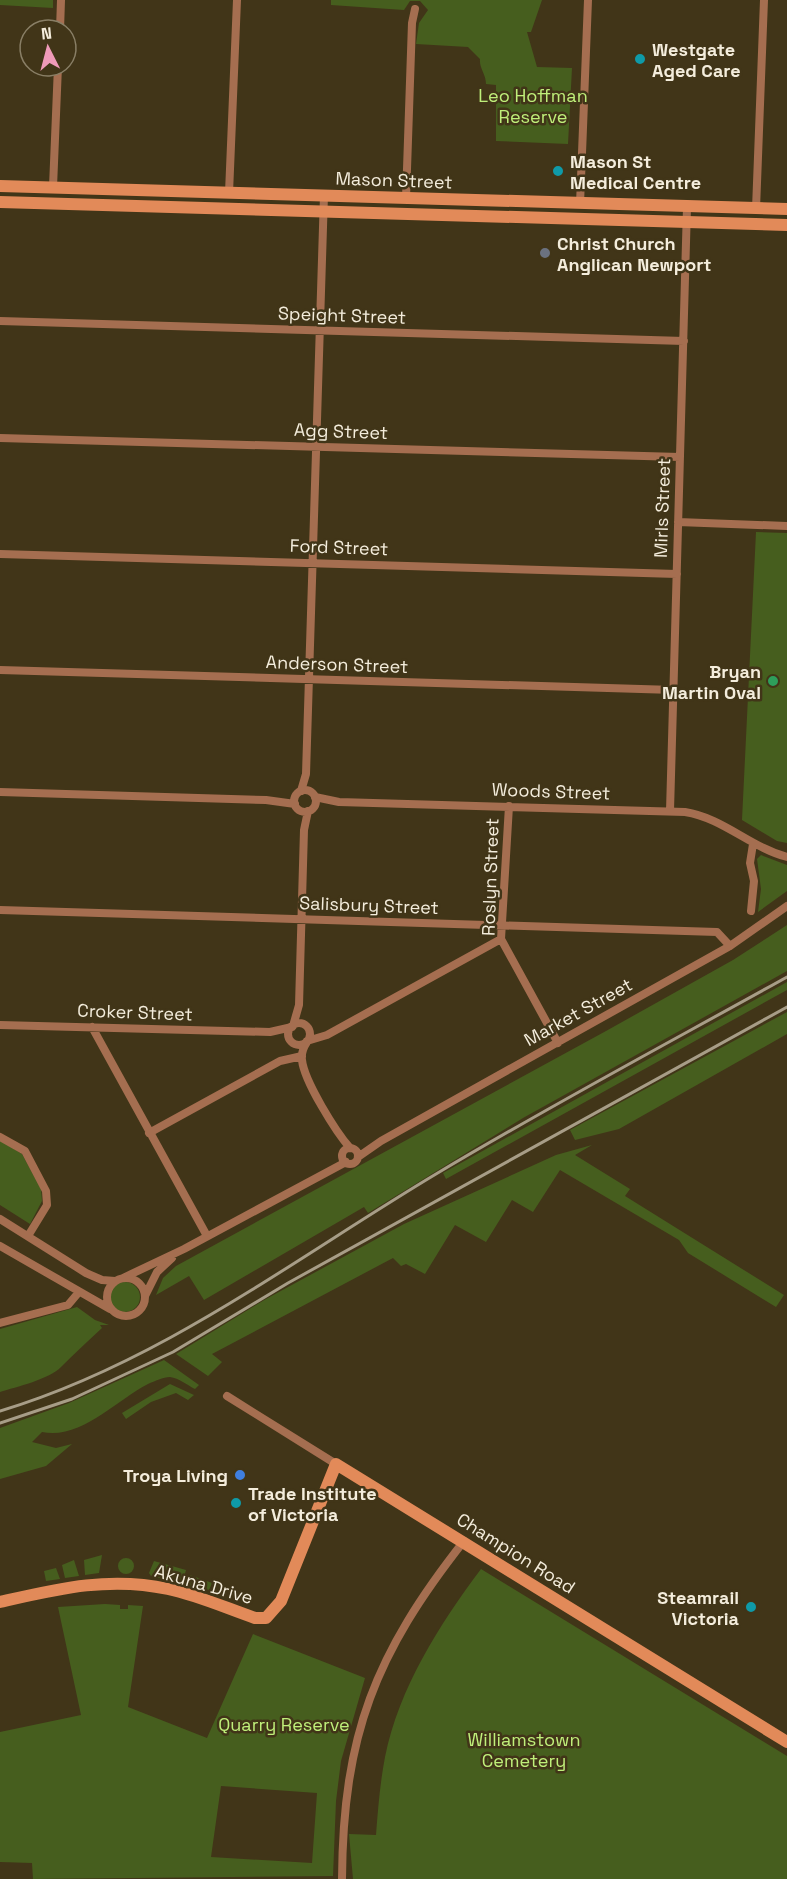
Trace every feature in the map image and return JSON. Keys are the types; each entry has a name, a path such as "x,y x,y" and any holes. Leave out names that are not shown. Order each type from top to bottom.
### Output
{"street":[{"path":"60,18 61,0"},
{"path":"228,193 237,0"},
{"path":"580,204 588,0"},
{"path":"756,208 764,0"},
{"path":"406,198 414,9"},
{"path":"52,187 57,78"},
{"name":"Mason Street","path":"0,186 787,209"},
{"path":"324,195 308,679 303,919 299,1005 292,1026 291,1040 298,1056 298,1067 307,1076 349,1154"},
{"name":"Mason Street","path":"0,202 787,225"},
{"name":"Mirls Street","path":"670,811 687,207"},
{"name":"Speight Street","path":"0,321 684,341"},
{"name":"Agg Street","path":"0,438 680,457"},
{"path":"678,522 787,526"},
{"name":"Ford Street","path":"0,554 677,574"},
{"name":"Anderson Street","path":"0,670 674,690"},
{"name":"Woods Street","path":"0,792 670,811 709,818 753,844 786,857"},
{"name":"Roslyn Street","path":"508,806 504,925 501,939 558,1043"},
{"path":"751,911 754,881 750,863 753,844"},
{"name":"Market Street","path":"119,1280 184,1249 327,1170 349,1154 381,1141 558,1043 730,946 787,906"},
{"name":"Salisbury Street","path":"0,910 717,932 730,946"},
{"path":"291,1040 298,1045 333,1032 501,939"},
{"path":"149,1133 274,1064 298,1056 310,1035 299,1005"},
{"path":"292,1026 300,1024 319,1032 333,1032"},
{"name":"Croker Street","path":"0,1025 270,1032 292,1026"},
{"path":"92,1027 207,1236"},
{"name":"Croker Street","path":"270,1032 291,1040"},
{"path":"0,1137 25,1151 46,1191 47,1205 28,1236"},
{"path":"0,1219 86,1273 102,1280 137,1282 143,1288 145,1297 141,1309 132,1315 122,1316 0,1246"},
{"name":"Market Street","path":"145,1297 160,1268 184,1249"},
{"path":"110,1309 106,1296 119,1280"},
{"path":"0,1323 68,1305 79,1292"},
{"name":"Champion Road","path":"227,1396 787,1742"},
{"name":"Akuna Drive","path":"0,1602 81,1584 125,1583 168,1589 255,1618 266,1618 281,1601 336,1464"},
{"path":"342,1879 344,1805 351,1757 362,1717 385,1659 398,1636 416,1606 464,1541"}],"green space":[{"path":"0,0 53,0 53,8 0,5"},
{"name":"Leo Hoffman Reserve","path":"331,0 542,0 531,32 527,32 537,67 572,68 568,144 496,141 496,85 486,84 480,59 468,47 416,44 419,23 428,10 420,1 410,1 404,10 331,5"},
{"name":"Bryan Martin Oval","path":"756,532 787,533 787,843 777,841 742,820"},
{"path":"761,855 787,865 787,891 758,912 761,889 757,859"},
{"path":"787,925 787,971 523,1118 368,1213 364,1207 204,1300 189,1276 156,1295 163,1278 176,1266 606,1031 733,960"},
{"path":"787,982 787,990 446,1179 443,1173"},
{"path":"787,1012 787,1034 619,1129 575,1140 570,1130"},
{"path":"0,1140 22,1154 41,1189 42,1201 30,1224 0,1205"},
{"path":"592,1145 575,1155 630,1189 625,1196 784,1295 776,1307 688,1253 679,1240 560,1170 533,1212 512,1200 486,1242 455,1225 425,1274 406,1264 401,1266 393,1258 212,1354 222,1362 208,1376 176,1354 266,1299 404,1224 556,1155"},
{"path":"125,1282 131,1283 139,1291 139,1303 131,1311 125,1312 119,1311 111,1303 110,1297 111,1291 119,1283"},
{"path":"77,1307 95,1320 109,1325 100,1325 102,1328 56,1371 32,1382 0,1392 0,1329"},
{"path":"164,1360 199,1385 195,1389 180,1380 162,1378 136,1391 84,1425 56,1433 42,1432 32,1442 56,1448 72,1444 46,1466 0,1479 0,1428 69,1403"},
{"path":"170,1384 194,1395 188,1400 176,1393 151,1402 126,1419 122,1413"},
{"path":"102,1555 99,1573 85,1575 84,1560"},
{"path":"126,1558 132,1560 134,1566 132,1572 126,1574 120,1572 118,1566 120,1560"},
{"path":"74,1560 79,1576 65,1578 62,1565"},
{"path":"154,1561 186,1570 184,1577 188,1578 190,1575 212,1583 209,1590 151,1576 149,1573"},
{"path":"56,1568 60,1579 46,1581 44,1571"},
{"name":"Williamstown Cemetery","path":"481,1569 787,1756 787,1879 353,1879 349,1834 376,1835 385,1757 400,1706 422,1658 450,1612"},
{"name":"Quarry Reserve","path":"105,1604 120,1605 120,1609 128,1609 128,1605 143,1606 128,1707 207,1738 253,1634 365,1678 341,1761 336,1801 333,1876 33,1879 32,1863 0,1862 0,1732 81,1715 58,1607","holes":["221,1786 317,1793 312,1863 211,1857"]}],"railway":[{"path":"0,1411 59,1391 116,1366 171,1337 278,1274 479,1148 787,977"},
{"path":"0,1423 72,1399 173,1352 288,1283 787,1007"}],"place":[{"name":"Westgate Aged Care","path":"640,59"},
{"name":"Mason St Medical Centre","path":"558,171"},
{"name":"Christ Church Anglican Newport","path":"545,253"},
{"name":"Bryan Martin Oval","path":"773,681"},
{"name":"Troya Living","path":"240,1475"},
{"name":"Trade Institute of Victoria","path":"236,1503"},
{"name":"Steamrail Victoria","path":"751,1607"}]}
